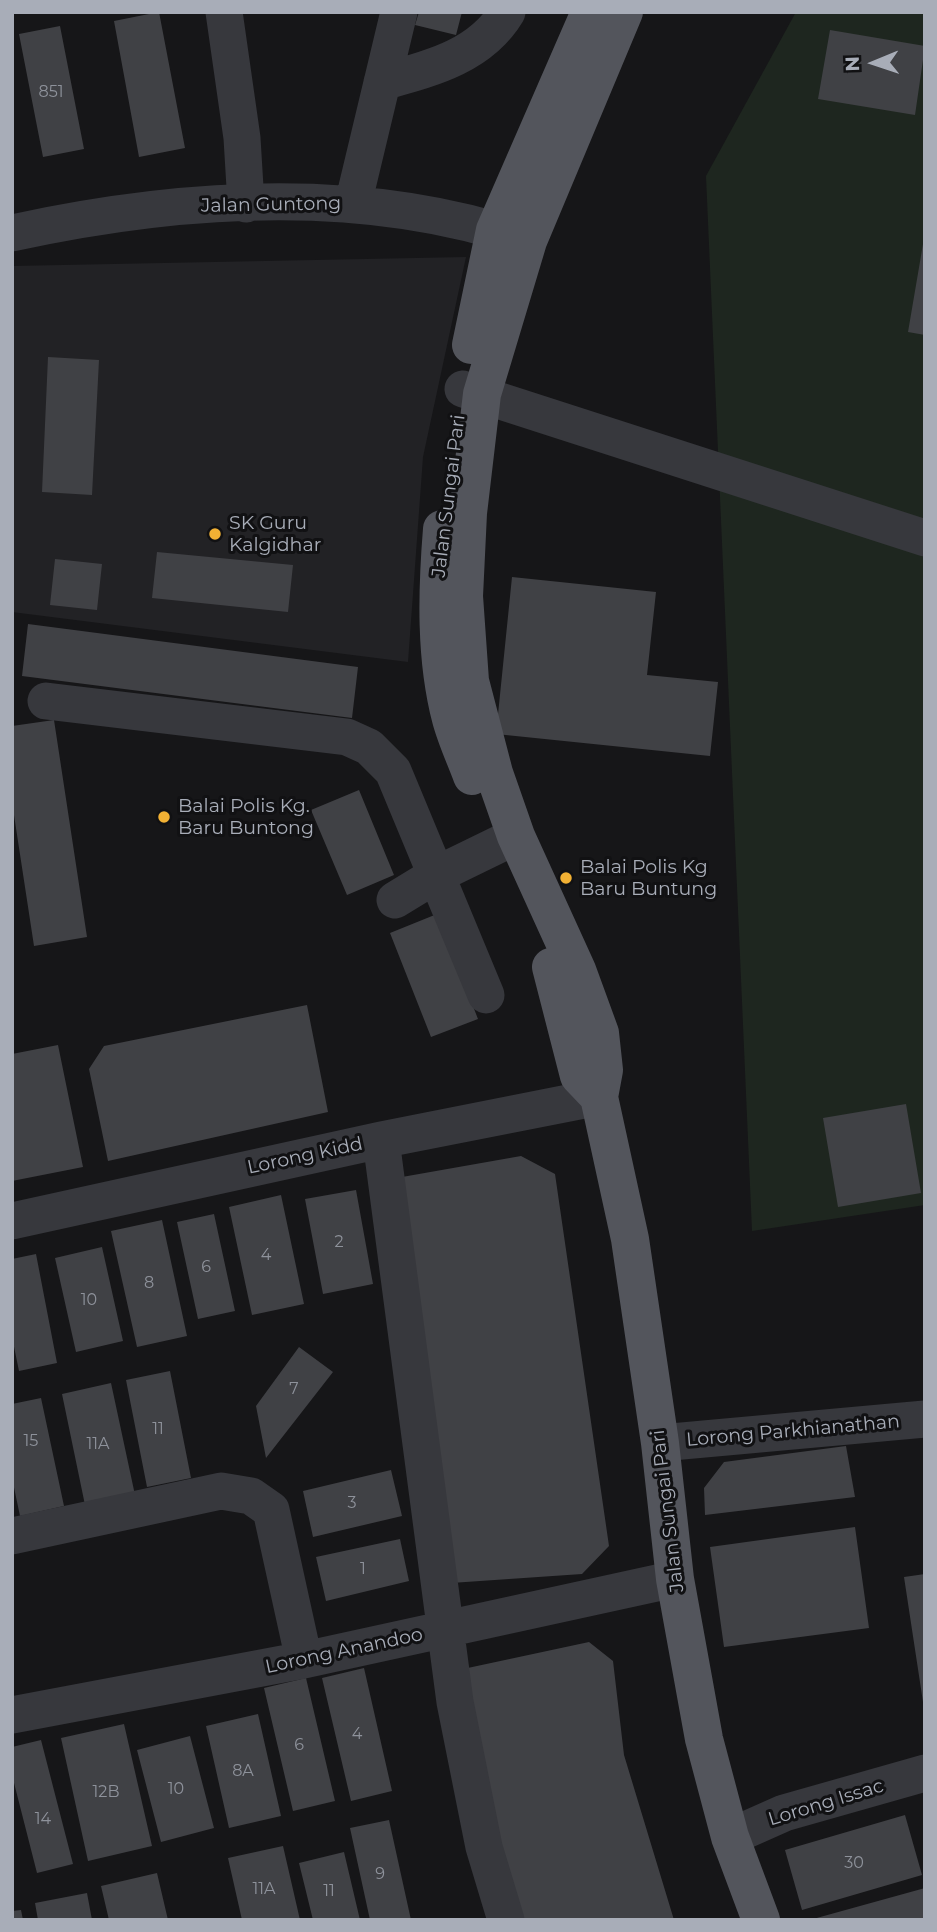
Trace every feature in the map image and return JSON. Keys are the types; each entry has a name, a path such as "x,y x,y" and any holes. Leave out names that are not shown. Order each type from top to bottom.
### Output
{"main road":[{"name":"Jalan Sungai Pari","path":"590,12 511,235 472,392 464,596 470,681 494,773 507,841 555,976 579,1076 599,1097 629,1238 660,1443 675,1579 704,1739 730,1837 761,1920"},
{"name":"Jalan Sungai Pari","path":"511,235 624,12"}],"street":[{"path":"224,12 242,138 246,204"},
{"path":"353,204 399,12"},
{"path":"382,82 425,70 470,52 501,22 507,12"},
{"name":"Jalan Guntong","path":"12,233 88,216 246,204 353,204 443,216 511,235"},
{"path":"472,392 925,538"},
{"path":"46,701 347,737 369,747 393,771 486,995"},
{"path":"394,900 436,875 507,841"},
{"name":"Lorong Kidd","path":"12,1221 380,1140 599,1097"},
{"path":"380,1140 455,1702 484,1847 506,1920"},
{"name":"Lorong Parkhianathan","path":"660,1443 925,1419"},
{"path":"12,1536 221,1491 251,1496 271,1510 304,1660"},
{"name":"Lorong Anandoo","path":"12,1715 304,1660 675,1579"},
{"name":"Lorong Issac","path":"730,1837 785,1813 925,1773"}],"shaded area":[{"path":"796,12 925,12 925,1205 752,1231 706,176"},
{"name":"SK Guru Kalgidhar","path":"466,257 423,457 408,662 12,612 12,266"}],"building":[{"path":"159,12 185,148 139,157 114,21"},
{"path":"419,12 462,12 456,35 415,25"},
{"path":"60,26 84,149 43,157 19,34"},
{"path":"830,30 925,46 915,115 818,99"},
{"path":"925,244 925,335 908,332"},
{"path":"48,357 99,360 92,495 42,492"},
{"path":"157,552 293,565 288,612 152,598"},
{"path":"55,559 102,564 97,610 50,605"},
{"path":"512,577 656,592 647,675 718,682 710,756 496,734"},
{"path":"28,624 358,667 352,718 22,676"},
{"path":"54,720 87,937 34,946 12,802 12,726"},
{"path":"359,790 394,875 347,895 311,810"},
{"path":"437,914 478,1019 431,1037 390,933"},
{"path":"307,1005 328,1112 108,1161 89,1069 104,1046"},
{"path":"58,1045 83,1167 12,1181 12,1054"},
{"path":"906,1104 921,1193 838,1207 823,1118"},
{"path":"521,1156 555,1174 609,1546 582,1574 451,1583 402,1177"},
{"path":"356,1190 373,1284 323,1294 305,1199"},
{"path":"281,1195 304,1304 252,1315 229,1207"},
{"path":"214,1214 235,1311 198,1319 177,1222"},
{"path":"162,1220 187,1336 137,1347 111,1231"},
{"path":"102,1247 123,1341 76,1352 55,1258"},
{"path":"36,1254 57,1363 19,1371 12,1337 12,1259"},
{"path":"299,1347 333,1372 266,1458 256,1406"},
{"path":"170,1371 191,1478 147,1487 126,1380"},
{"path":"111,1383 135,1495 85,1505 62,1394"},
{"path":"41,1398 64,1506 20,1516 12,1478 12,1404"},
{"path":"846,1446 855,1497 705,1515 704,1488 724,1462"},
{"path":"391,1470 402,1516 313,1537 303,1491"},
{"path":"855,1527 869,1628 724,1647 710,1547"},
{"path":"400,1539 409,1581 326,1601 316,1557"},
{"path":"925,1574 925,1702 923,1702 904,1577"},
{"path":"589,1642 613,1661 624,1755 674,1920 515,1920 463,1669"},
{"path":"364,1668 392,1791 351,1801 322,1678"},
{"path":"306,1678 335,1801 293,1811 264,1688"},
{"path":"258,1714 281,1816 229,1828 206,1726"},
{"path":"124,1724 152,1846 88,1861 61,1738"},
{"path":"190,1736 214,1828 161,1842 137,1750"},
{"path":"41,1740 73,1864 37,1873 12,1775 12,1747"},
{"path":"905,1815 922,1875 802,1910 785,1850"},
{"path":"389,1820 411,1920 370,1920 350,1828"},
{"path":"283,1846 300,1920 242,1920 228,1858"},
{"path":"344,1852 360,1920 313,1920 299,1863"},
{"path":"157,1873 168,1920 109,1920 101,1886"},
{"path":"925,1888 925,1920 813,1919"},
{"path":"87,1893 92,1920 38,1920 35,1903"},
{"path":"21,1910 23,1920 12,1920 12,1911"}],"place":[{"name":"SK Guru Kalgidhar","path":"215,534"},
{"name":"Balai Polis Kg. Baru Buntong","path":"164,817"},
{"name":"Balai Polis Kg Baru Buntung","path":"566,878"}]}
